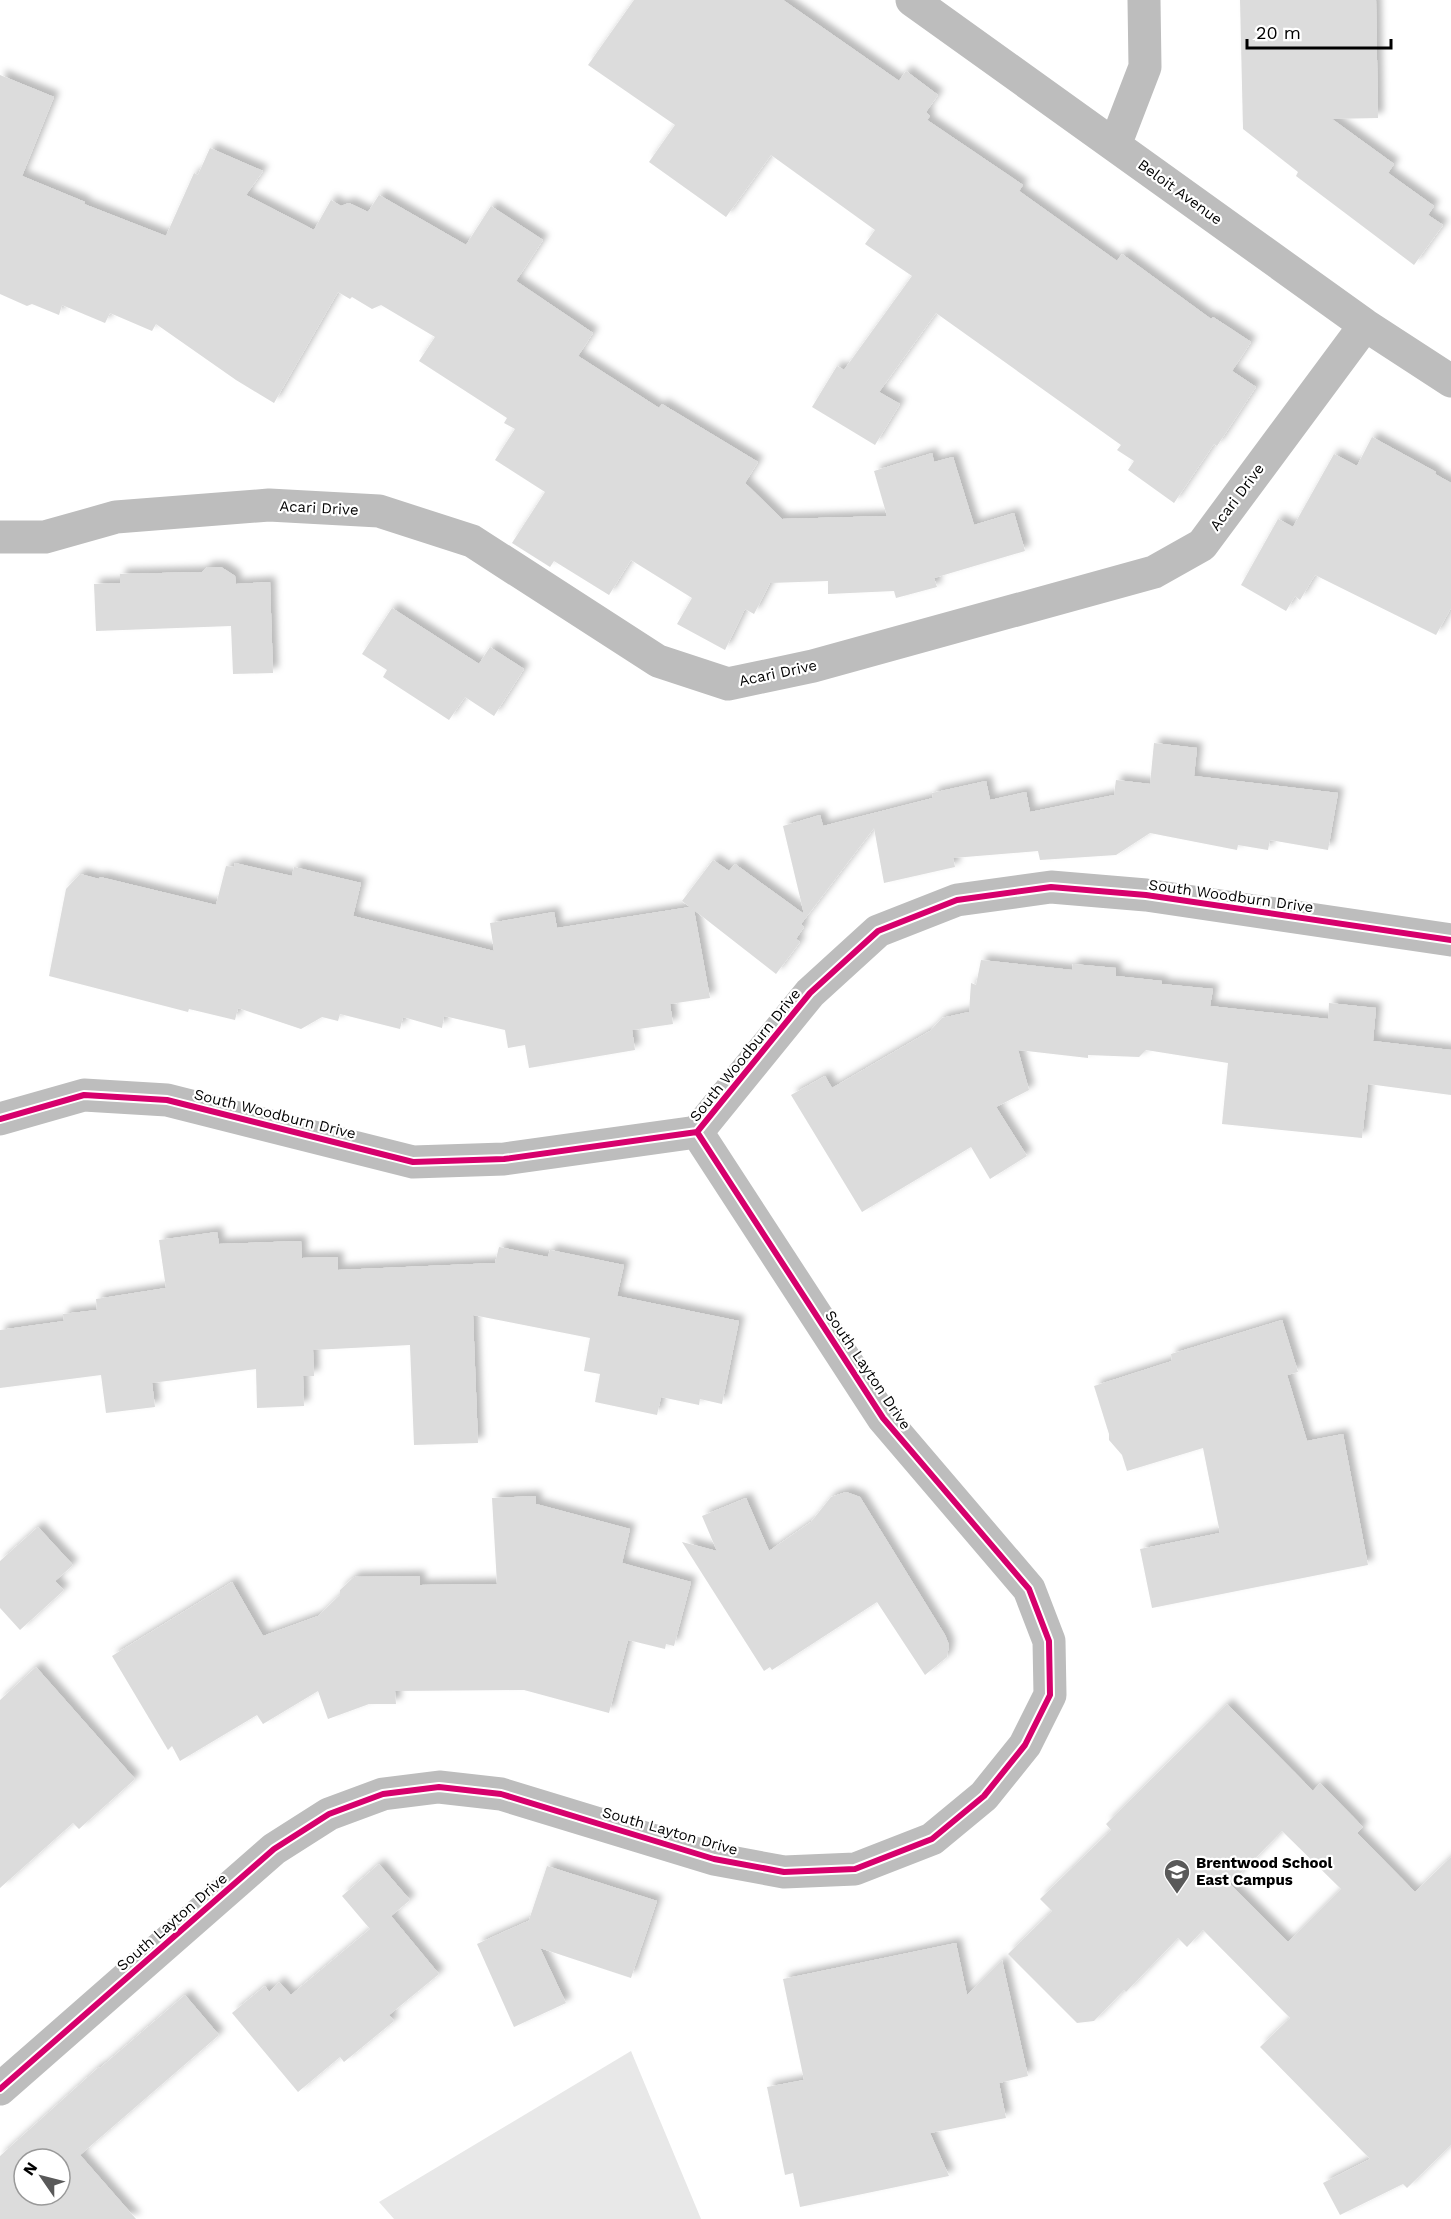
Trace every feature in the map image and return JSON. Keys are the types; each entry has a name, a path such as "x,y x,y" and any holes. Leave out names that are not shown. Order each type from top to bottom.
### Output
{"street":[{"name":"Beloit Avenue","path":"912,0 1365,325 1451,381"},
{"path":"1115,145 1145,66 1144,0"},
{"name":"Acari Drive","path":"0,537 45,537 117,517 269,505 379,511 472,541 658,661 728,684 813,666 1154,572 1202,545 1365,325"},
{"name":"South Woodburn Drive","path":"0,1119 84,1095 167,1100 413,1162 504,1159 697,1132 810,993 878,931 957,900 1051,887 1146,895 1451,940"},
{"name":"South Layton Drive","path":"0,2090 274,1849 329,1814 383,1794 439,1787 501,1794 714,1859 784,1872 855,1869 932,1839 984,1796 1025,1745 1050,1695 1049,1641 1029,1589 883,1418 697,1132"}],"shaded area":[{"path":"631,2051 701,2219 394,2219 379,2202"}],"building":[{"path":"634,0 783,0 899,81 906,71 938,95 926,112 930,116 927,120 1023,185 1019,191 1117,261 1122,254 1211,319 1213,317 1251,342 1232,371 1256,387 1217,446 1214,444 1174,503 1128,470 1134,461 1117,450 1121,445 936,313 879,392 900,404 875,445 812,407 837,366 844,370 912,276 865,244 875,230 771,155 726,217 649,162 675,125 588,65"},
{"path":"1240,0 1376,0 1378,118 1332,119 1394,164 1388,173 1434,206 1428,215 1443,225 1414,265 1296,176 1298,172 1243,129"},
{"path":"0,75 54,97 22,176 85,202 84,204 166,236 194,173 198,175 210,148 263,171 246,195 314,230 331,200 341,206 349,203 368,212 379,195 466,245 491,206 543,240 516,281 593,333 578,356 659,408 662,404 758,462 745,483 782,519 887,516 874,471 932,453 934,462 953,457 974,525 1014,513 1025,551 934,578 937,587 896,598 894,591 828,594 828,581 770,583 754,614 745,609 725,650 677,624 692,598 631,560 609,595 554,561 550,567 512,543 545,492 495,460 515,429 504,423 507,418 419,361 435,337 381,305 372,309 338,292 274,403 236,380 156,324 152,331 110,313 105,323 62,305 59,315 32,304 27,306 0,294"},
{"path":"1372,437 1436,472 1435,474 1451,483 1451,608 1436,635 1315,575 1300,600 1295,596 1286,611 1241,585 1278,519 1293,527 1334,454 1357,466"},
{"path":"207,567 221,567 235,576 236,584 270,582 273,673 233,674 231,626 96,631 94,584 120,583 120,574 202,572"},
{"path":"392,608 479,664 490,647 524,669 494,716 465,697 449,720 383,677 387,670 362,654"},
{"path":"1154,743 1197,748 1194,776 1338,793 1328,850 1270,840 1268,850 1238,845 1237,850 1150,833 1116,855 1040,860 1038,851 953,858 955,867 884,883 874,828 801,924 804,927 796,939 800,942 776,974 694,910 710,998 670,1004 673,1024 632,1030 635,1050 529,1068 525,1045 508,1048 505,1030 444,1016 442,1028 403,1017 400,1029 340,1014 338,1021 322,1017 301,1029 238,1008 235,1020 189,1009 188,1012 49,976 66,889 80,874 216,905 226,866 234,867 235,863 292,876 294,867 361,883 353,916 494,951 490,923 554,912 557,928 690,907 682,901 713,860 729,871 735,864 804,914 783,826 820,815 823,826 933,798 932,793 986,781 990,800 1026,792 1030,812 1114,795 1116,780 1150,784"},
{"path":"981,960 1072,970 1073,964 1116,968 1116,976 1162,981 1162,984 1213,989 1210,1006 1328,1019 1329,1003 1376,1008 1373,1041 1451,1050 1451,1095 1368,1084 1362,1138 1222,1124 1228,1063 1146,1050 1139,1057 1088,1055 1088,1058 1018,1050 1029,1090 996,1107 1027,1156 990,1179 971,1147 862,1212 791,1095 825,1076 832,1088 930,1031 942,1018 969,1012 971,983 976,985"},
{"path":"217,1232 219,1244 301,1241 302,1258 338,1257 338,1270 495,1263 499,1247 548,1257 550,1250 624,1265 617,1296 739,1321 722,1404 700,1399 699,1405 661,1397 657,1415 595,1402 600,1374 584,1371 590,1338 473,1315 478,1443 414,1445 410,1345 313,1350 314,1376 303,1376 304,1406 257,1408 256,1369 152,1383 155,1407 106,1413 101,1375 0,1388 0,1330 64,1321 63,1314 97,1310 96,1299 166,1288 159,1240"},
{"path":"1282,1320 1298,1372 1287,1375 1307,1441 1343,1434 1368,1565 1152,1608 1140,1549 1220,1533 1203,1448 1127,1471 1122,1455 1109,1440 1094,1386 1172,1361 1171,1354"},
{"path":"846,1492 860,1497 945,1635 949,1645 947,1657 925,1675 877,1602 772,1670 770,1667 764,1671 682,1542 717,1551 702,1516 746,1498 769,1551 811,1522 831,1497"},
{"path":"536,1496 536,1504 630,1529 622,1563 691,1582 674,1646 666,1644 665,1649 628,1640 609,1713 524,1690 395,1691 396,1704 369,1704 328,1719 318,1691 263,1724 257,1715 180,1761 172,1746 168,1750 112,1656 232,1582 263,1636 318,1616 340,1595 340,1590 354,1577 420,1576 420,1585 497,1584 492,1498"},
{"path":"38,1527 73,1565 55,1581 64,1590 20,1630 0,1608 0,1561"},
{"path":"36,1667 135,1779 79,1829 73,1823 0,1888 0,1700"},
{"path":"1227,1704 1313,1791 1320,1783 1363,1827 1357,1833 1415,1892 1451,1857 1451,2145 1407,2188 1403,2184 1340,2215 1323,2183 1370,2159 1260,2047 1290,2018 1203,1930 1187,1947 1178,1938 1126,1992 1124,1990 1094,2021 1077,2023 1008,1954 1052,1911 1040,1899 1111,1830 1106,1824","holes":["1282,1831 1341,1889 1288,1942 1230,1884"]},
{"path":"379,1864 410,1900 391,1916 439,1974 389,2015 394,2021 344,2062 340,2057 298,2092 232,2013 265,1986 269,1992 279,1982 291,1995 370,1929 342,1896"},
{"path":"547,1866 657,1901 631,1978 540,1948 566,2003 514,2027 477,1944 528,1921 528,1923"},
{"path":"956,1943 967,1995 1002,1960 1028,2076 999,2083 1006,2118 930,2133 949,2176 800,2207 793,2173 785,2175 767,2087 804,2080 783,1979"},
{"path":"185,1995 219,2035 80,2155 136,2219 0,2219 0,2156 99,2067"}],"cycle path":[{"path":"0,1119 84,1095 167,1100 413,1162 504,1159 697,1132 810,993 878,931 957,900 1051,887 1146,895 1451,940"},
{"path":"0,2089 274,1849 329,1814 383,1794 439,1787 501,1794 714,1859 784,1872 855,1869 932,1839 984,1796 1025,1745 1050,1695 1049,1641 1029,1589 883,1418 697,1132"}],"place":[{"name":"Brentwood School East Campus","path":"1177,1895"}]}
